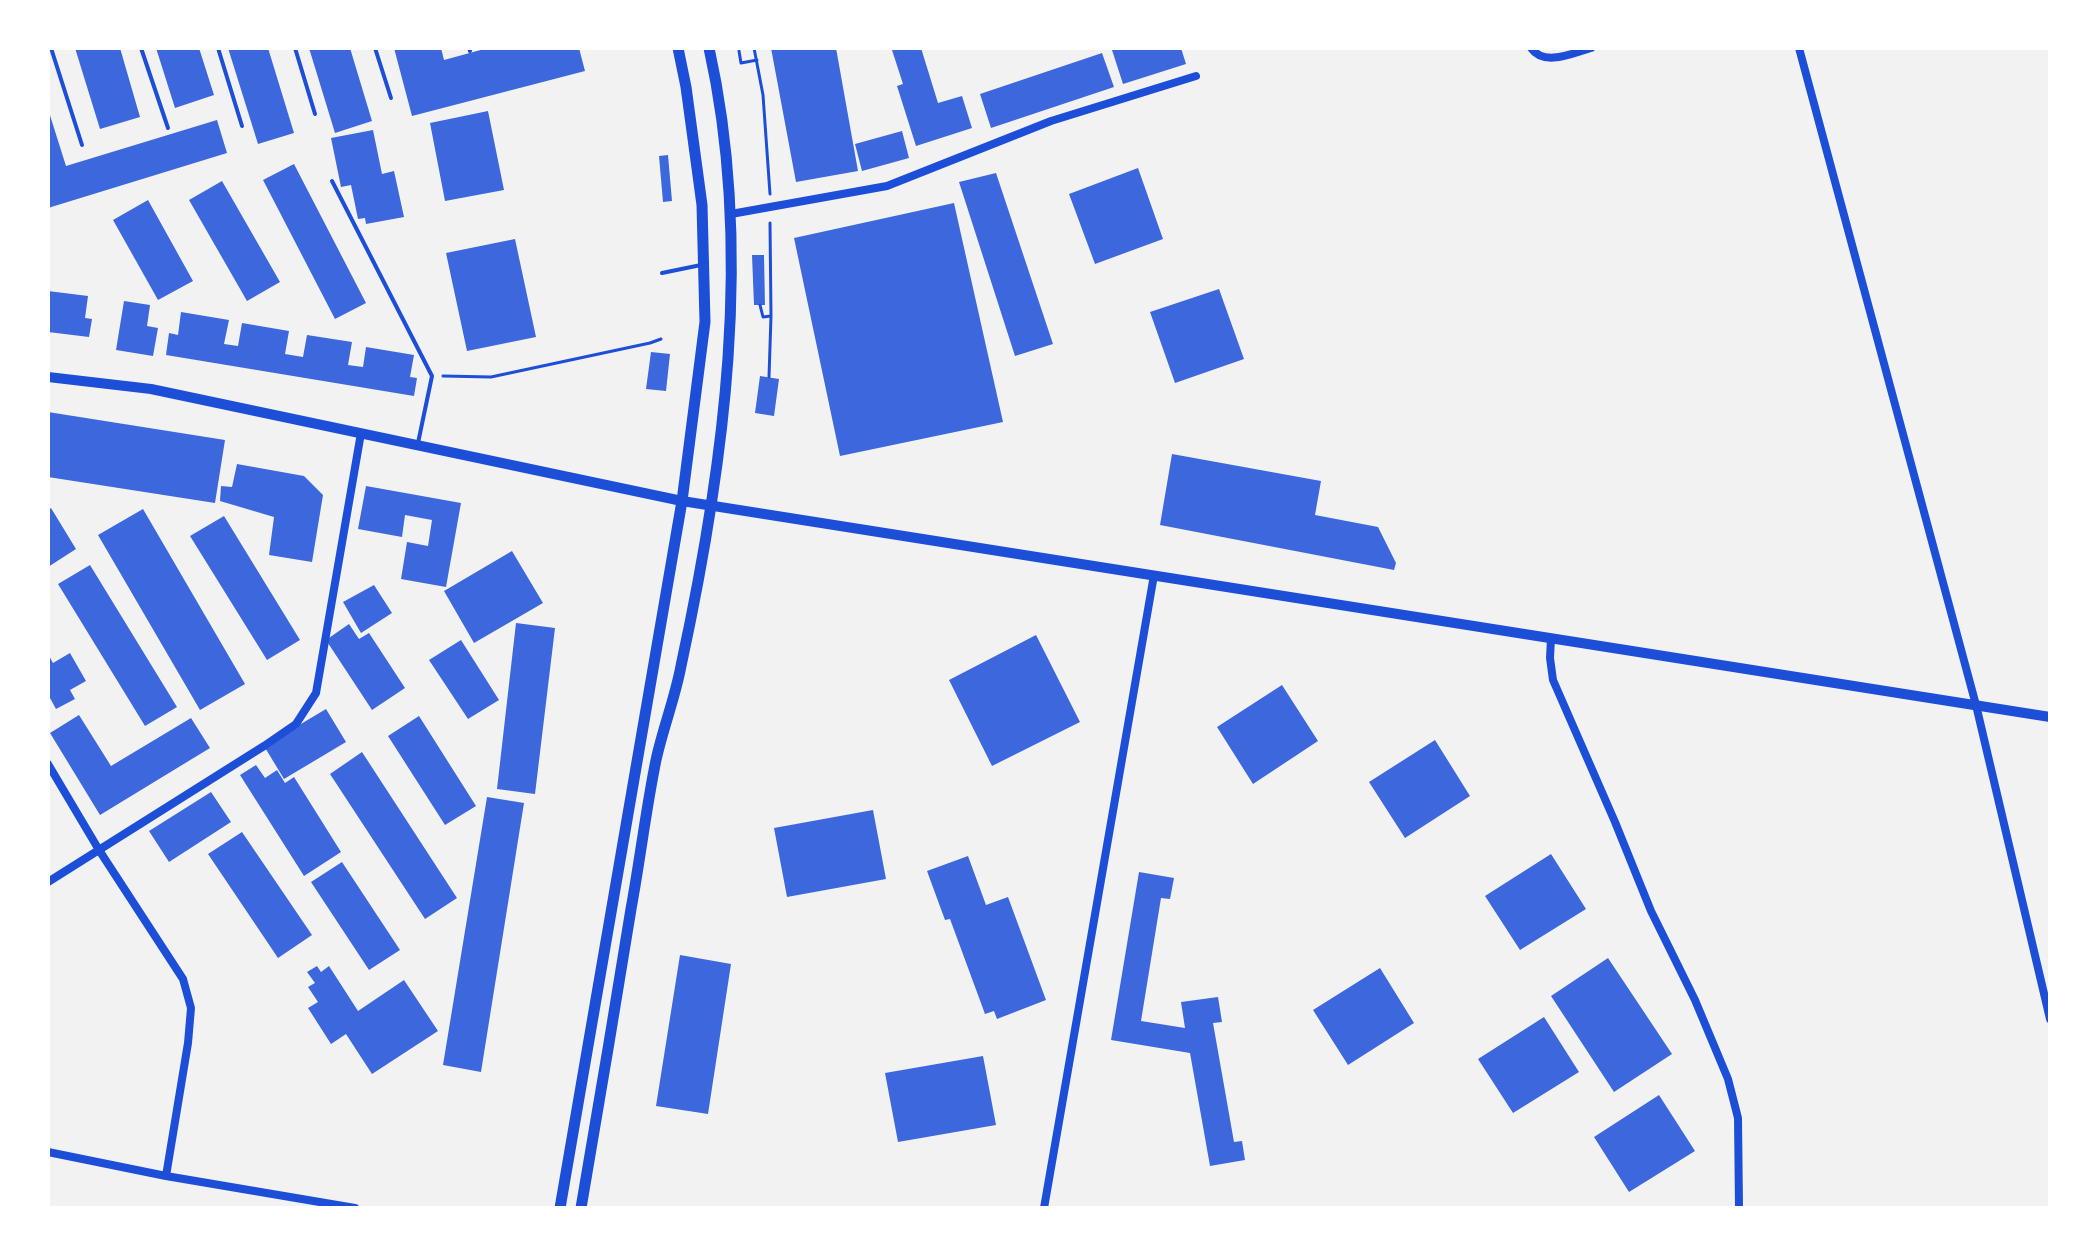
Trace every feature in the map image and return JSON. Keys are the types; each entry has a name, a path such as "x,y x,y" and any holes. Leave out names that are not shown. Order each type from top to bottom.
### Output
{"main road":[{"path":"560,1208 682,501 705,322 702,205 678,48"},
{"path":"581,1208 657,758 681,669 711,505 729,333 732,272 731,214 717,84 709,48"}],"street":[{"path":"1531,48 1535,54 1553,59 1591,48"},
{"path":"1799,48 1976,705 2050,1019"},
{"path":"731,214 887,186 1051,121 1196,76"},
{"path":"48,377 151,389 682,501 2050,717"},
{"path":"48,882 296,724 316,693 361,433"},
{"path":"1044,1208 1154,575"},
{"path":"1551,638 1553,680 1651,911 1695,1000 1728,1079 1738,1118 1739,1208"},
{"path":"48,764 99,850 183,979 191,1008 188,1043 166,1176"},
{"path":"48,1152 166,1176 355,1208"}],"lane":[{"path":"51,48 82,145"},
{"path":"141,48 168,128"},
{"path":"218,48 242,126"},
{"path":"295,48 315,114"},
{"path":"375,48 391,98"},
{"path":"332,181 432,376 417,445"},
{"path":"662,273 704,265"}],"path":[{"path":"754,48 763,95 770,194"},
{"path":"739,51 741,63 757,60"},
{"path":"769,377 770,223"},
{"path":"760,305 763,317 771,316"},
{"path":"432,376 491,377 661,339"}],"building":[{"path":"75,48 120,48 140,117 100,129"},
{"path":"156,48 199,48 214,95 175,108"},
{"path":"228,48 268,48 294,133 258,144"},
{"path":"309,48 350,48 372,121 335,133"},
{"path":"394,48 441,48 444,60 488,48 579,48 585,71 412,116"},
{"path":"771,48 836,48 858,171 796,182"},
{"path":"921,48 938,103 962,96 972,128 916,146 897,86 903,84 892,50"},
{"path":"1181,48 1186,64 1123,84 1112,50"},
{"path":"1102,53 1114,87 991,128 980,94"},
{"path":"48,109 66,166 217,120 227,153 48,208"},
{"path":"488,111 504,190 445,201 430,123"},
{"path":"373,130 382,174 394,171 404,217 366,224 365,218 358,219 351,185 341,187 331,138"},
{"path":"902,131 909,158 862,171 855,144"},
{"path":"668,155 672,201 663,202 659,156"},
{"path":"294,164 366,303 335,319 263,180"},
{"path":"1138,168 1163,239 1095,264 1069,194"},
{"path":"996,173 1053,344 1015,356 959,182"},
{"path":"222,181 280,282 247,301 189,200"},
{"path":"148,200 193,281 158,300 113,220"},
{"path":"954,203 1003,422 840,456 794,238"},
{"path":"515,239 536,337 467,351 446,253"},
{"path":"752,255 764,255 765,305 754,305"},
{"path":"1219,289 1244,359 1175,383 1150,312"},
{"path":"48,291 88,296 85,318 92,319 89,337 48,332"},
{"path":"124,301 150,305 147,326 158,328 153,356 116,350"},
{"path":"181,312 229,320 224,344 238,346 242,323 289,331 285,354 303,357 307,335 352,342 348,365 363,367 366,347 414,355 410,377 417,378 414,396 166,355 169,333 178,335"},
{"path":"651,352 670,354 666,391 646,389"},
{"path":"760,376 779,379 774,416 755,413"},
{"path":"48,412 225,440 215,503 48,477"},
{"path":"1172,454 1321,481 1315,515 1378,527 1396,563 1394,570 1160,525"},
{"path":"237,464 304,476 323,495 312,562 269,555 274,517 220,501 221,486 232,487"},
{"path":"366,486 461,503 446,587 401,579 407,542 428,546 432,520 405,515 402,537 358,529"},
{"path":"51,508 76,549 48,567 48,510"},
{"path":"143,509 245,684 200,710 98,535"},
{"path":"224,516 300,640 267,660 190,536"},
{"path":"512,551 543,603 474,643 444,591"},
{"path":"90,565 177,707 145,726 58,584"},
{"path":"374,585 392,613 361,633 343,602"},
{"path":"516,623 555,628 535,794 497,789"},
{"path":"349,624 359,639 369,633 405,688 372,710 326,640"},
{"path":"1036,635 1080,722 992,766 949,680"},
{"path":"461,640 499,700 468,719 429,660"},
{"path":"70,653 86,681 70,690 75,699 56,709 48,699 48,654 53,663"},
{"path":"1282,685 1318,741 1253,784 1217,727"},
{"path":"326,709 346,742 284,779 264,746"},
{"path":"79,715 111,766 191,718 210,748 100,815 50,733"},
{"path":"419,716 476,806 445,825 388,736"},
{"path":"1435,740 1470,796 1405,838 1369,782"},
{"path":"362,752 457,898 425,919 330,774"},
{"path":"256,765 265,778 277,770 285,783 294,777 341,852 304,876 240,775"},
{"path":"211,792 231,822 169,862 149,831"},
{"path":"487,797 524,803 481,1072 443,1065"},
{"path":"873,810 886,879 787,897 774,828"},
{"path":"242,832 312,935 278,958 208,854"},
{"path":"1551,854 1586,909 1520,950 1485,896"},
{"path":"968,856 986,905 1008,897 1046,1000 997,1019 994,1011 985,1014 950,919 945,920 927,871"},
{"path":"342,862 400,950 369,970 311,882"},
{"path":"1139,872 1174,878 1170,899 1161,898 1141,1021 1185,1028 1181,1002 1218,997 1222,1022 1213,1023 1234,1142 1242,1141 1245,1160 1210,1166 1190,1053 1111,1040"},
{"path":"680,955 731,964 708,1114 656,1106"},
{"path":"1608,958 1672,1054 1614,1092 1551,996"},
{"path":"317,966 321,972 329,966 358,1011 404,980 438,1031 372,1074 346,1034 331,1044 308,1008 318,1002 308,987 315,983 307,972"},
{"path":"1380,968 1414,1023 1348,1065 1313,1010"},
{"path":"1544,1017 1579,1072 1513,1113 1478,1059"},
{"path":"983,1056 996,1125 898,1142 885,1073"},
{"path":"1659,1095 1695,1151 1629,1192 1594,1137"}]}
